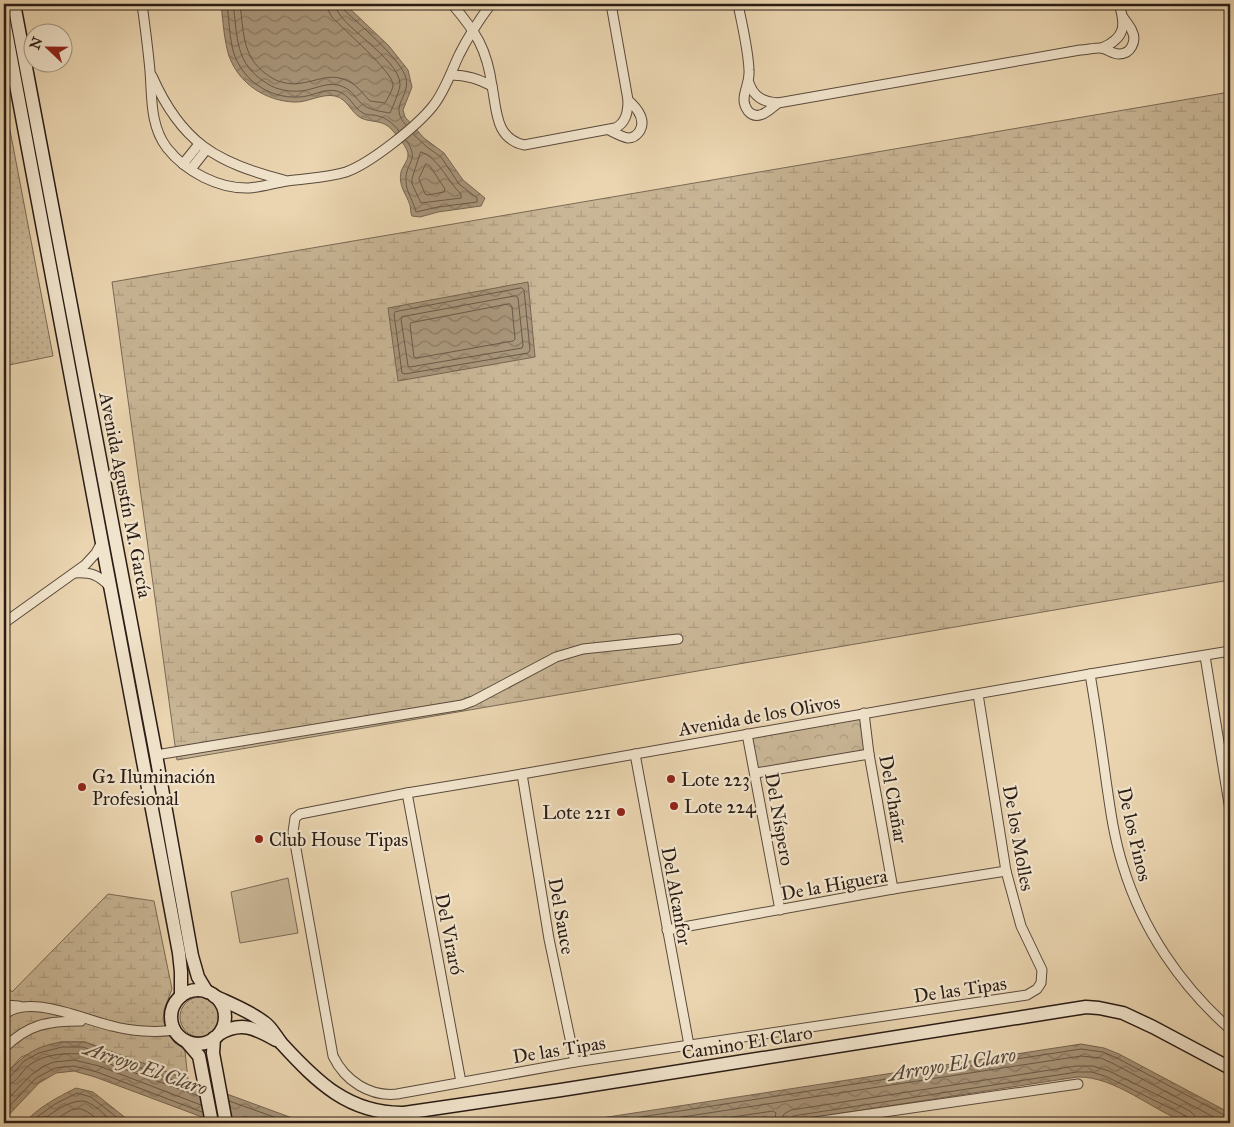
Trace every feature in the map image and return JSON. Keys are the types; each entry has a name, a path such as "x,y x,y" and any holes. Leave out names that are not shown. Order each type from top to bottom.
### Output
{"main road":[{"name":"Avenida Agustín M. García","path":"14,4 156,755 192,956 198,977 210,994"},
{"name":"Avenida Agustín M. García","path":"4,21 179,953 181,996"},
{"path":"212,1123 199,1056 174,1030 171,1021 175,1004 181,996 198,990 210,994 220,1002 225,1018 217,1036 213,1053 226,1123"},
{"name":"Camino El Claro","path":"210,994 265,1023 281,1042 339,1097 368,1110 393,1114 561,1090 1086,1007 1123,1013 1230,1068"},
{"name":"Camino El Claro","path":"217,1036 230,1028 247,1027 281,1042"},
{"path":"187,1042 206,1043 217,1036"}],"street":[{"path":"142,4 150,72 152,110 156,127 167,148 183,164 208,179 236,188 251,188 287,181 321,178 348,171 392,144 433,106 473,30 491,4"},
{"path":"452,4 473,30 485,52 500,127 503,133 516,143 524,145 609,130 620,126 625,120 628,111 628,100 610,4"},
{"path":"738,4 749,69 749,83 744,101 749,112 759,116 778,103"},
{"path":"1102,48 1120,54 1132,48 1134,36 1132,29 1123,17 1119,4"},
{"path":"749,83 756,96 768,102 778,103 1060,53 1102,48 1116,41 1119,37 1122,30 1123,17"},
{"path":"150,72 160,95 179,124 203,147 239,166 287,181"},
{"path":"451,75 464,75 479,79 492,86"},
{"path":"609,130 626,138 632,138 638,134 641,120 636,107 628,100"},
{"path":"183,164 203,147"},
{"path":"191,169 203,147"},
{"path":"4,623 90,561 102,542"},
{"path":"75,573 96,575 111,588"},
{"path":"156,755 462,705 473,701 556,656 583,649 678,639"},
{"name":"Avenida de los Olivos","path":"295,818 306,812 407,792 522,774 1090,674 1230,652"},
{"path":"1205,656 1230,810"},
{"name":"De los Pinos","path":"1090,674 1111,814 1122,864 1130,885 1149,928 1176,969 1197,997 1230,1029"},
{"name":"De los Molles","path":"978,694 1006,871 1021,926 1042,970 1041,983"},
{"name":"Del Chañar","path":"864,714 869,754 893,889"},
{"name":"Del Níspero","path":"747,734 756,773 780,910"},
{"name":"Del Alcanfor","path":"635,754 689,1045"},
{"path":"756,773 869,754"},
{"name":"Del Sauce","path":"522,774 548,930 575,1062"},
{"name":"Del Viraró","path":"407,792 461,1082"},
{"name":"De las Tipas","path":"295,818 293,832 333,1056 337,1065 350,1080 359,1086 380,1094 388,1095 575,1062 1027,995 1037,989 1041,983"},
{"name":"De la Higuera","path":"667,930 893,889 1006,871"},
{"path":"4,1005 36,1007 114,1027 162,1032 174,1030"},
{"path":"4,1015 22,1006"},
{"path":"4,1048 13,1039 34,1026 54,1020 92,1021"},
{"path":"808,1123 1078,1084"}],"green space":[{"path":"1230,92 1230,580 177,760 112,282"},
{"path":"9,125 53,356 4,366 4,126"},
{"path":"864,713 869,754 756,773 747,734"},
{"path":"288,878 298,933 240,943 231,892"},
{"path":"108,894 154,901 172,989 164,1010 163,1020 168,1034 185,1051 188,1080 85,1042 61,1042 21,1057 4,1076 4,981 12,992"},
{"path":"204,997 211,1000 217,1006 220,1017 219,1025 211,1034 204,1037 196,1037 189,1034 181,1025 180,1013 183,1006 192,998"}],"water":[{"path":"221,4 345,4 389,46 408,70 412,87 403,110 405,117 424,138 444,153 463,180 485,198 481,206 438,212 420,217 412,216 400,177 408,152 394,132 385,124 361,118 343,100 335,96 330,95 294,102 273,98 255,89 239,75 229,56"},
{"path":"528,282 535,357 398,381 388,308"},
{"name":"Arroyo El Claro","path":"61,1042 85,1042 306,1123 218,1123 74,1071 56,1073 39,1083 4,1120 4,1076 29,1053"},
{"name":"Arroyo El Claro","path":"1081,1044 1104,1048 1119,1054 1230,1113 1230,1123 1188,1123 1174,1118 1106,1082 1077,1077 777,1123 569,1123"},
{"path":"76,1088 93,1092 132,1123 24,1123 48,1103"}],"place":[{"name":"Lote 223","path":"671,779"},
{"name":"G2 Iluminación Profesional","path":"82,787"},
{"name":"Lote 224","path":"674,806"},
{"name":"Lote 221","path":"621,812"},
{"name":"Club House Tipas","path":"259,839"}]}
